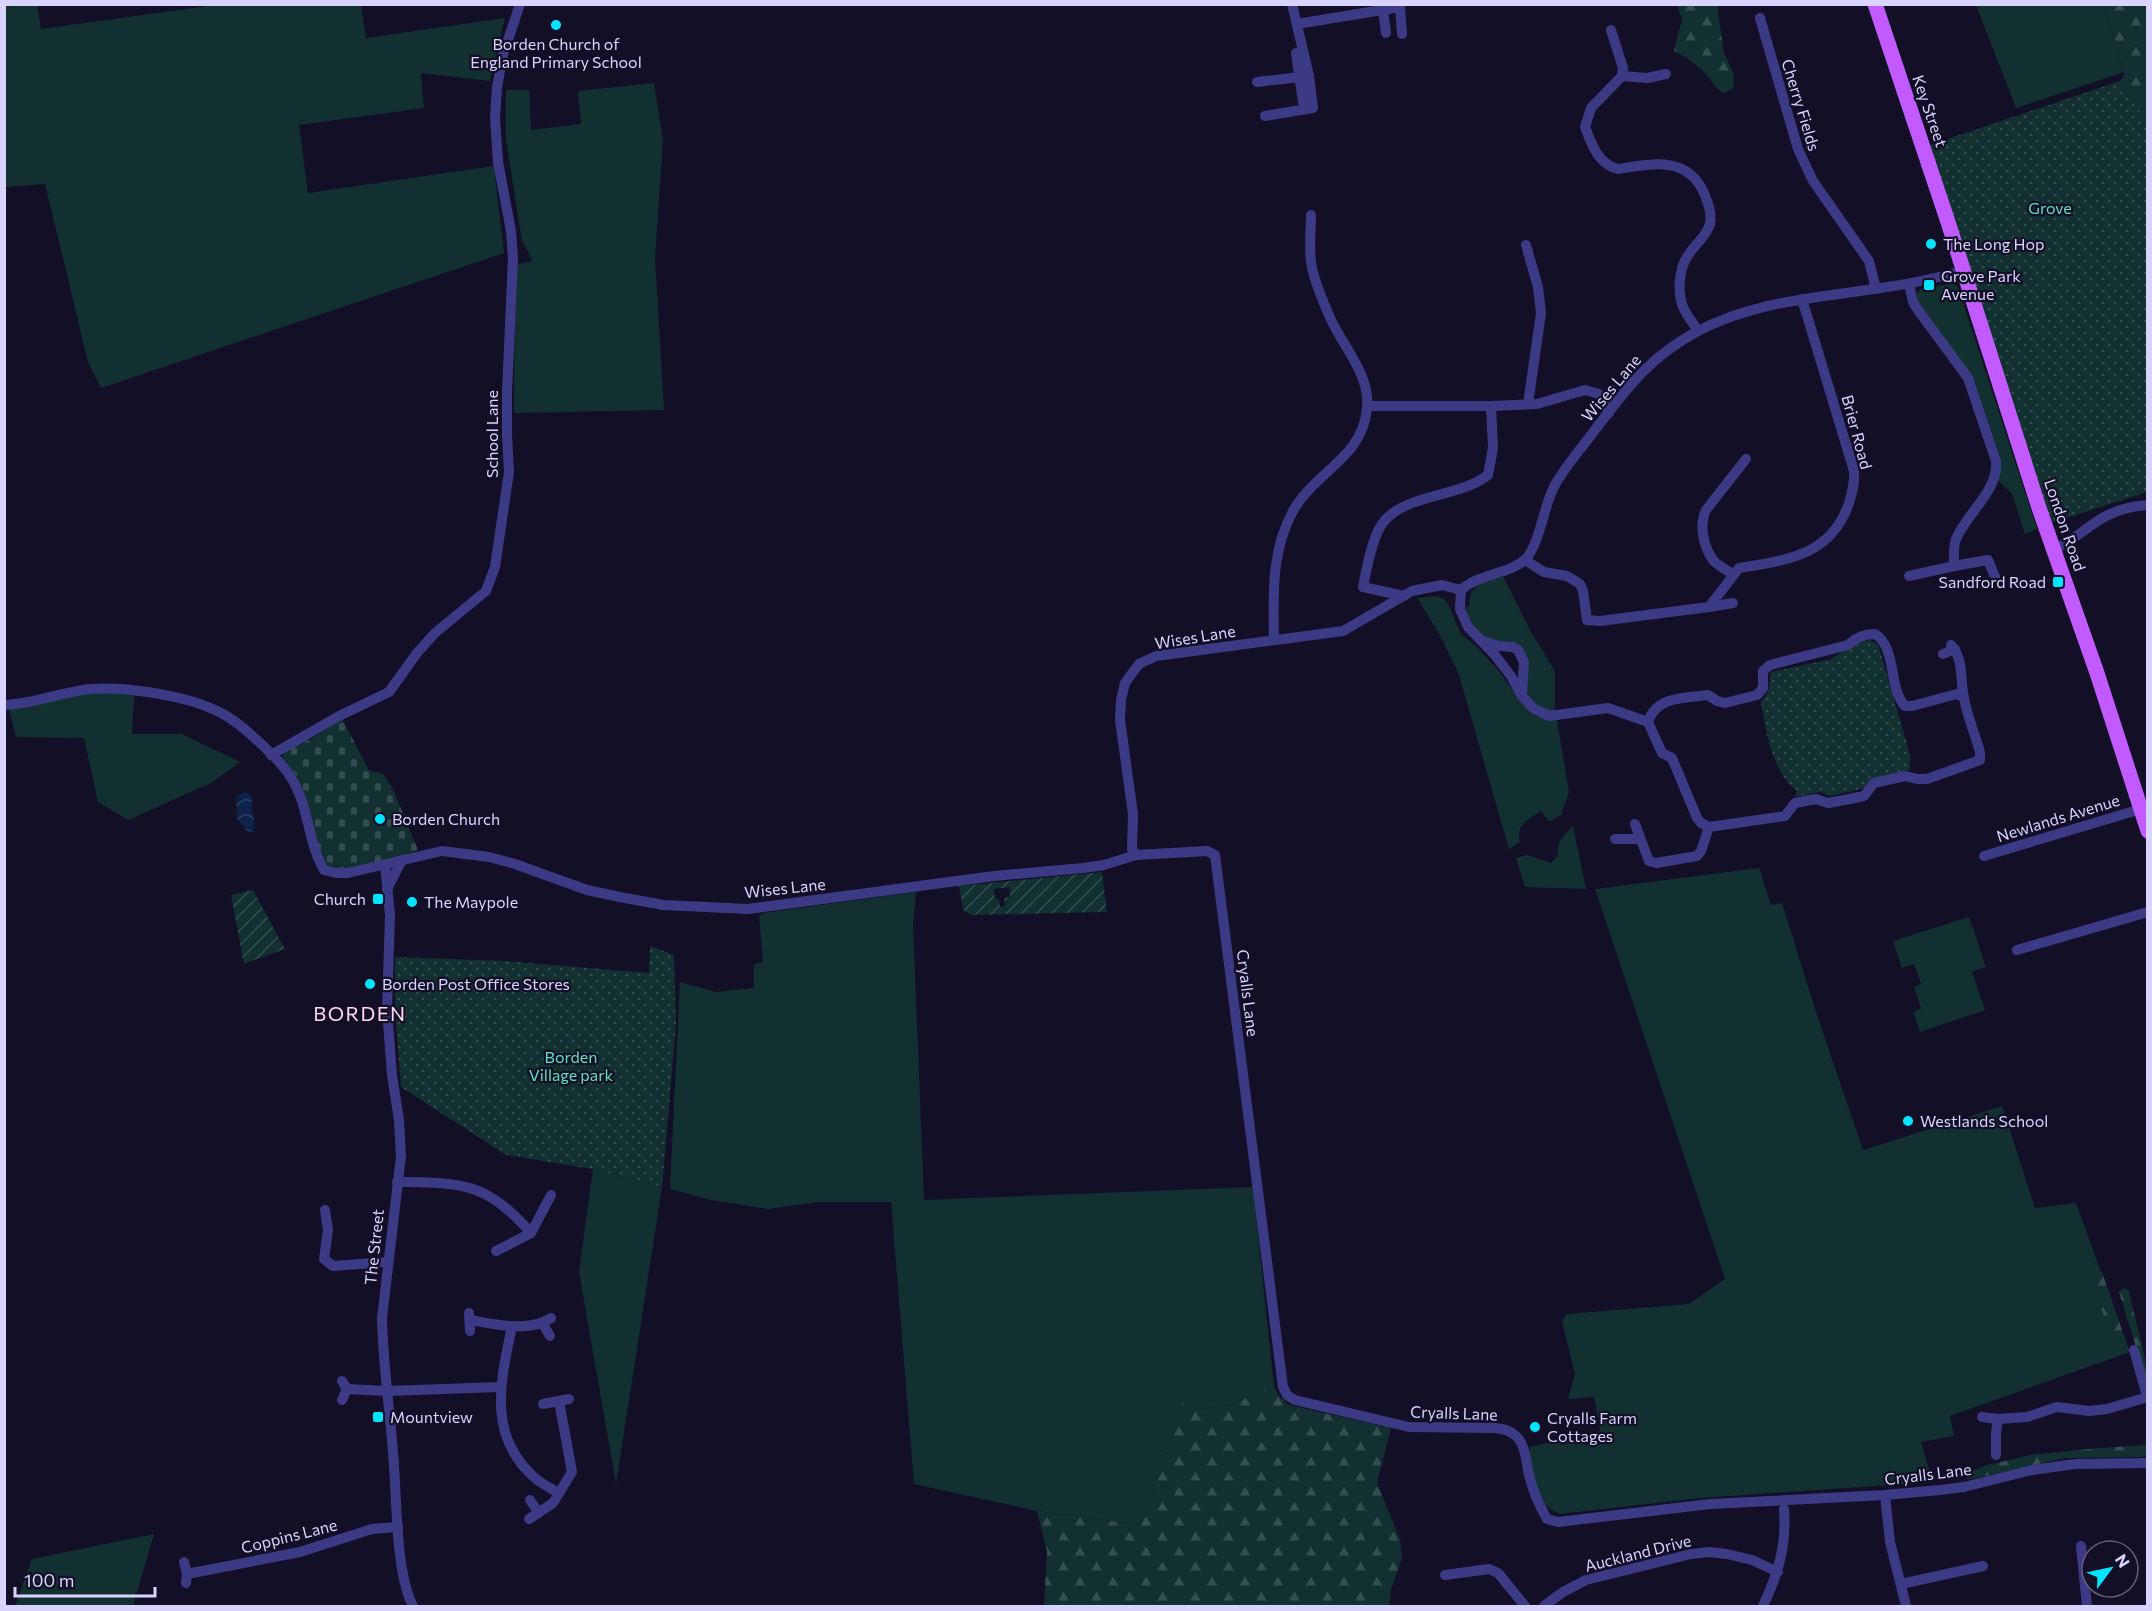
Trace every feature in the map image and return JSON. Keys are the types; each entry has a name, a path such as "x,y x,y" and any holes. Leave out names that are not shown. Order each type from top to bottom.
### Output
{"main road":[{"name":"Key Street","path":"1875,4 1951,229"},
{"name":"London Road","path":"1951,229 2148,831"}],"street":[{"name":"School Lane","path":"271,755 339,716 389,692 417,653 435,633 486,591 495,567 509,472 507,392 513,258 511,231 498,162 495,118 497,87 503,55 520,4"},
{"path":"1265,116 1308,105 1293,4"},
{"path":"1297,24 1400,7 1402,34"},
{"path":"1383,9 1386,33"},
{"name":"Cherry Fields","path":"1760,18 1798,149 1813,181 1869,261 1876,289"},
{"path":"1611,30 1623,68 1622,76 1591,108 1585,127 1599,156 1611,167 1618,169 1665,164 1688,173 1695,178 1702,189 1711,213 1711,220 1704,237 1687,256 1682,272 1680,297 1684,309 1698,331"},
{"path":"1296,54 1304,76"},
{"path":"1622,76 1647,78 1666,74"},
{"path":"1257,82 1304,76"},
{"path":"1274,640 1276,564 1280,542 1289,518 1311,487 1354,446 1362,432 1368,406 1365,387 1329,315 1311,263 1311,215"},
{"path":"1526,245 1538,287 1540,313 1528,404"},
{"name":"Wises Lane","path":"1525,560 1535,544 1545,508 1554,488 1608,413 1644,369 1657,357 1698,331 1754,308 1909,284 1963,271"},
{"path":"1909,284 1913,302 1968,378 1996,460 1992,484 1955,540 1954,566"},
{"name":"Brier Road","path":"1733,574 1739,568 1805,553 1825,541 1843,519 1853,490 1855,478 1852,460 1802,299"},
{"path":"1368,406 1537,404 1585,390 1599,394 1608,413"},
{"path":"1404,596 1363,587 1373,544 1380,526 1392,513 1405,506 1475,484 1488,475 1493,448 1491,406"},
{"path":"1709,608 1733,574 1714,561 1705,540 1702,519 1706,510 1746,459"},
{"path":"2054,549 2074,539 2106,516 2131,507 2148,505"},
{"path":"1732,603 1709,608 1600,621 1587,620 1580,584 1566,576 1544,572 1525,560 1515,566 1470,581 1461,590 1459,597 1468,627 1490,649 1511,676 1522,696 1533,708 1549,716 1608,708 1648,722 1662,753 1672,758 1697,818 1709,827 1785,816 1795,803 1816,799 1834,803 1864,796 1874,783 1905,776 1927,779 1978,762 1980,752 1963,697 1963,677 1953,647 1943,654"},
{"path":"1909,576 1988,560 1995,577"},
{"name":"Wises Lane","path":"271,755 290,776 300,797 318,859 324,870 336,873 385,866 442,851 489,857 587,890 620,897 663,905 748,909 994,876 1083,868 1104,865 1137,855 1132,849 1131,790 1120,720 1125,683 1139,664 1156,656 1343,631 1412,591 1442,585 1461,590"},
{"path":"1648,722 1658,706 1668,701 1708,694 1717,701 1725,703 1757,696 1763,688 1763,671 1770,665 1848,645 1855,638 1867,634 1875,634 1885,643 1898,697 1905,706 1958,693 1963,697"},
{"path":"1480,640 1518,650 1524,662 1522,696"},
{"path":"4,705 90,689 157,694 197,703 224,714 248,732 271,755"},
{"name":"Newlands Avenue","path":"1984,856 2141,809"},
{"path":"1635,824 1649,861 1656,863 1697,856 1709,827"},
{"path":"1615,839 1640,840"},
{"name":"Cryalls Lane","path":"1137,855 1207,851 1215,855 1283,1388 1287,1395 1295,1401 1409,1427 1509,1430 1523,1444 1530,1477 1541,1509 1547,1519 1555,1522 1710,1504 1885,1495 1964,1487 2032,1470 2075,1464 2148,1463"},
{"path":"387,890 401,862"},
{"name":"The Street","path":"385,866 390,915 387,1010 401,1156 382,1318 398,1527 405,1585 413,1606"},
{"path":"2017,950 2148,912"},
{"path":"397,1182 456,1183 477,1190 499,1201 531,1233"},
{"path":"496,1251 531,1233 551,1196"},
{"path":"325,1210 328,1230 324,1259 333,1266 387,1262"},
{"path":"469,1321 512,1326 547,1321 549,1336"},
{"path":"512,1326 500,1387 503,1423 520,1461 535,1477 558,1493"},
{"path":"1982,1418 2026,1416 2057,1407 2089,1411 2107,1409 2147,1397 2134,1350"},
{"path":"343,1390 387,1391 500,1387"},
{"path":"530,1500 534,1516 553,1503 572,1472 564,1400 543,1404"},
{"path":"1996,1455 1995,1433 1998,1419"},
{"path":"1885,1495 1887,1524 1906,1606"},
{"path":"1768,1507 1784,1509 1798,1505"},
{"path":"1763,1606 1778,1572 1784,1537 1784,1509"},
{"name":"Coppins Lane","path":"184,1562 186,1578 300,1552 372,1529 398,1527"},
{"name":"Auckland Drive","path":"1544,1606 1563,1592 1587,1580 1691,1554 1709,1552 1727,1554 1752,1560 1778,1572"},
{"path":"1901,1584 1983,1566"},
{"path":"1445,1575 1489,1569 1498,1573 1526,1606"}],"green space":[{"path":"5,5 37,5 41,29 215,5 361,5 366,38 505,18 490,81 421,73 424,108 299,125 308,193 494,166 504,253 101,388 88,362 45,184 5,187"},
{"path":"1677,5 1717,5 1724,53 1734,75 1733,89 1721,92 1699,68 1674,51 1682,19"},
{"path":"1976,5 2103,5 2124,72 2016,108"},
{"path":"2103,5 2147,5 2147,126 2120,81 2125,74"},
{"name":"Grove","path":"2120,81 2148,126 2147,492 2051,523 1927,146"},
{"path":"654,83 663,140 655,258 664,410 514,413 515,272 518,264 533,261 522,241 506,140 506,90 529,90 531,130 581,124 578,91"},
{"path":"1948,284 1958,287 2037,529 2025,534 2012,494 1997,479 1999,453 1973,379 1917,301 1917,293 1921,289"},
{"path":"1502,574 1531,632 1555,671 1555,712 1544,711 1527,699 1524,656 1487,639 1473,626 1469,618 1466,607 1469,606 1475,588"},
{"path":"1436,596 1443,598 1449,606 1461,634 1478,648 1498,670 1522,703 1557,720 1569,792 1561,815 1549,822 1541,811 1524,823 1519,831 1520,842 1509,849 1459,675 1440,635 1417,598"},
{"path":"1869,640 1878,644 1910,755 1910,770 1872,779 1864,788 1831,796 1821,792 1795,797 1797,791 1789,784 1776,763 1765,725 1761,702 1768,692 1771,672 1832,659 1849,648"},
{"path":"87,692 134,694 132,734 182,734 240,762 211,783 128,820 98,802 84,738 16,737 9,709"},
{"path":"342,719 369,770 383,774 392,787 418,850 386,862 363,867 329,867 318,845 302,788 295,774 282,758 285,750 311,739"},
{"path":"1573,826 1586,889 1525,887 1516,858 1527,855 1551,863 1558,855 1561,839"},
{"path":"1759,868 1771,905 1782,903 1863,1150 2002,1106 2035,1208 2076,1203 2130,1352 1950,1416 1954,1436 1921,1442 1933,1482 1701,1498 1560,1514 1544,1503 1538,1491 1530,1461 1530,1447 1600,1431 1594,1397 1568,1399 1575,1374 1562,1321 1567,1314 1689,1304 1725,1279 1595,889"},
{"path":"1102,872 1107,912 972,915 963,910 959,886","holes":["1009,887 1010,897 1004,898 1005,906 1000,907 999,899 995,899 994,889"]},
{"path":"253,890 285,949 244,964 231,895"},
{"path":"916,892 913,924 924,1200 1253,1187 1274,1386 1229,1405 1202,1409 1183,1404 1141,1525 1037,1511 914,1484 891,1202 819,1202 768,1209 711,1200 670,1189 680,982 716,992 754,988 754,964 763,962 759,916 763,913"},
{"path":"1969,917 1986,967 1972,972 1985,1010 1920,1032 1913,1012 1921,1009 1914,987 1921,984 1914,964 1902,968 1893,941"},
{"name":"Borden Village park","path":"650,946 674,955 676,1025 662,1187 593,1169 506,1155 401,1087 395,1013 395,957 504,961 649,973"},
{"path":"593,1169 662,1187 616,1484 579,1272"},
{"path":"2097,1269 2102,1272 2127,1344 2123,1354 2118,1352 2115,1346 2098,1299 2094,1280 2094,1271"},
{"path":"2124,1288 2129,1290 2143,1347 2147,1382 2119,1292"},
{"path":"1274,1386 1279,1396 1289,1405 1391,1428 1377,1482 1400,1540 1402,1558 1391,1589 1389,1606 1044,1606 1047,1552 1037,1511 1141,1525 1183,1403 1202,1409 1229,1405"},
{"path":"2147,1445 2147,1456 2142,1457 2065,1458 1972,1479 1967,1479 1964,1475 1984,1466 2030,1455"},
{"path":"154,1534 133,1606 15,1606 32,1559"}],"water":[{"path":"244,792 252,796 253,832 247,831 237,818 236,797"}],"place":[{"name":"Borden Church of England Primary School","path":"556,25"},
{"name":"The Long Hop","path":"1931,244"},
{"name":"Grove Park Avenue","path":"1929,285"},
{"name":"Sandford Road","path":"2058,582"},
{"name":"Borden Church","path":"380,819"},
{"name":"Church","path":"378,899"},
{"name":"The Maypole","path":"412,902"},
{"name":"Borden Post Office Stores","path":"370,984"},
{"name":"Westlands School","path":"1908,1121"},
{"name":"Mountview","path":"378,1417"},
{"name":"Cryalls Farm Cottages","path":"1535,1427"}],"district":[{"name":"BORDEN","path":"360,1014"}]}
